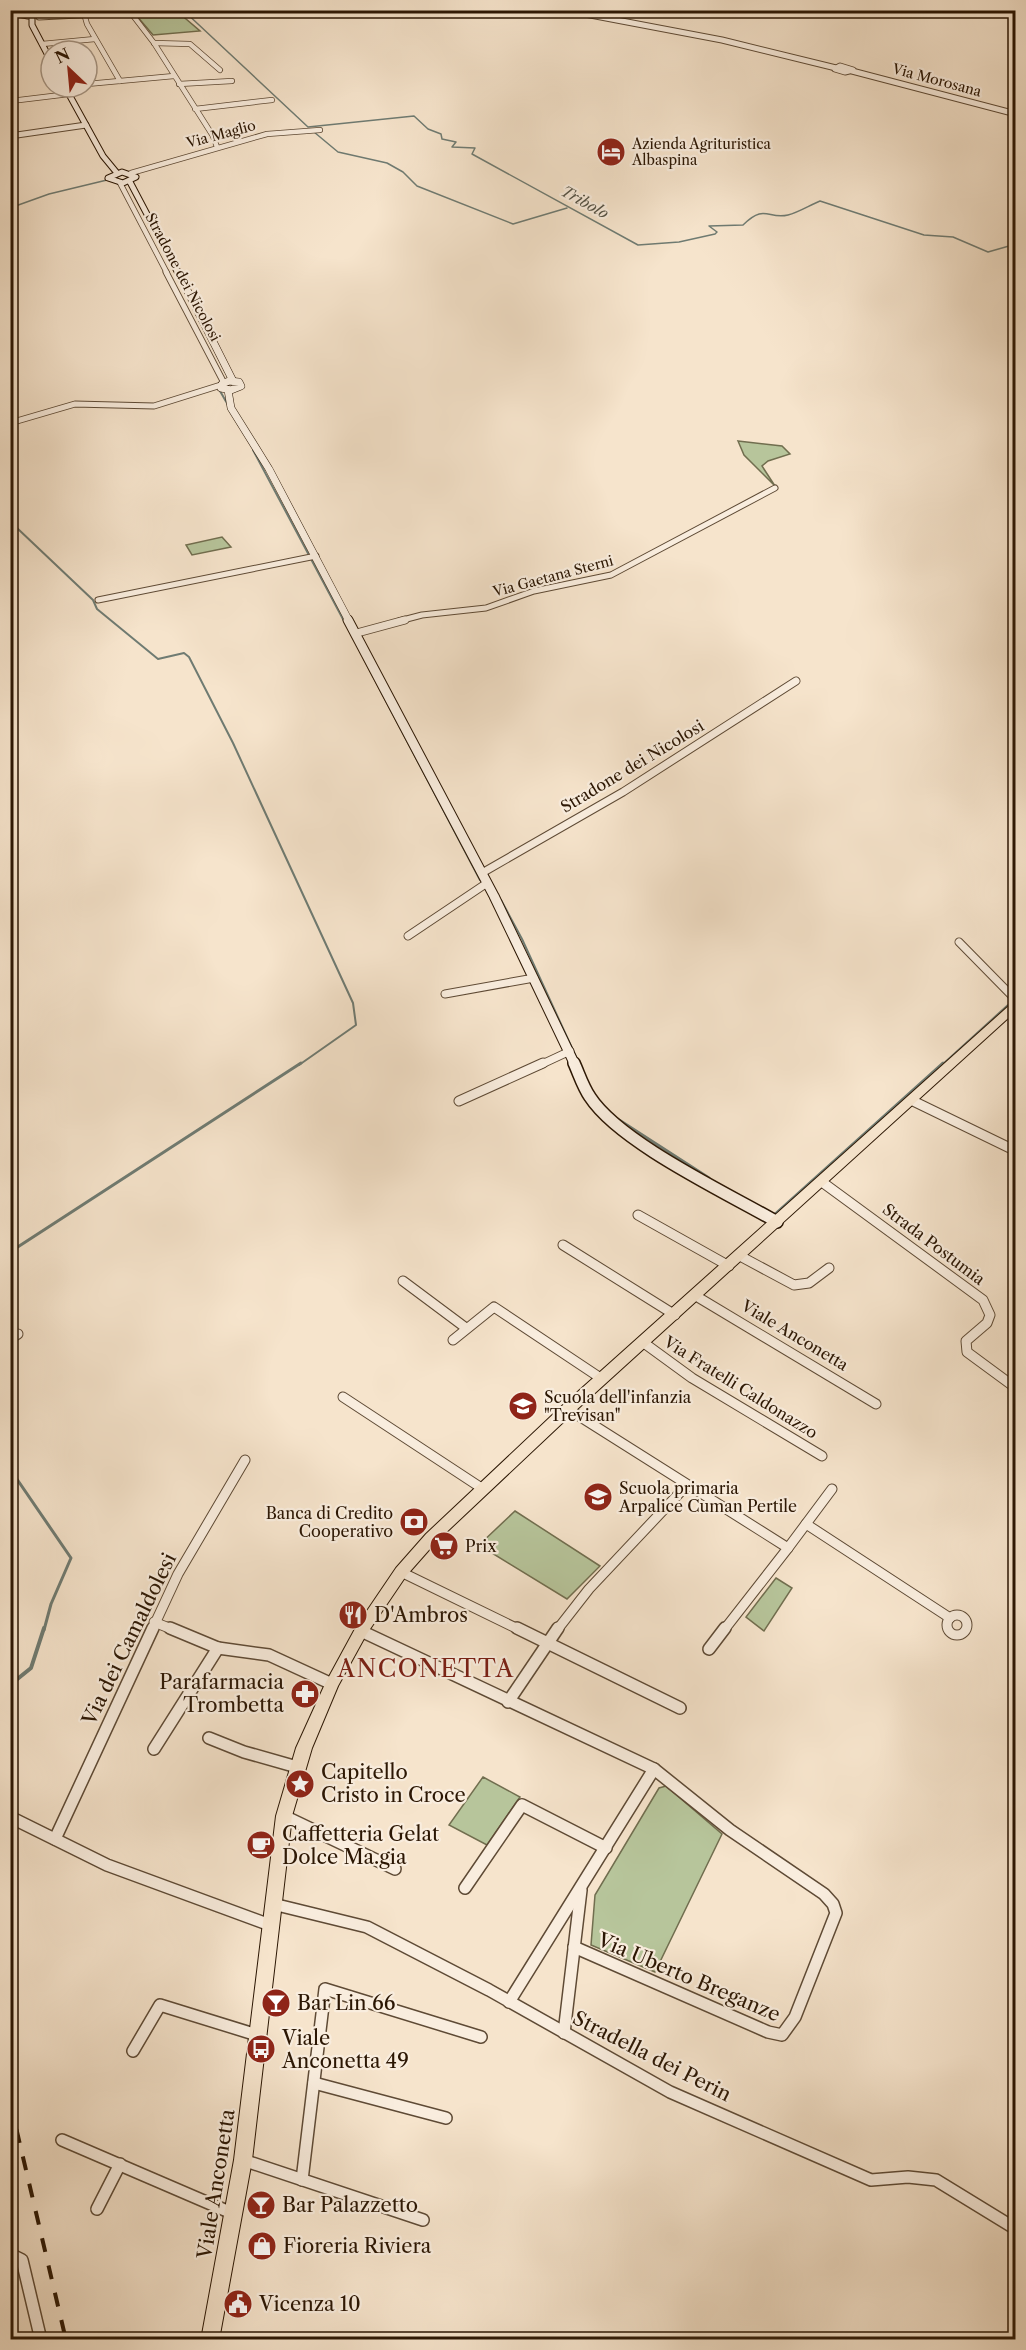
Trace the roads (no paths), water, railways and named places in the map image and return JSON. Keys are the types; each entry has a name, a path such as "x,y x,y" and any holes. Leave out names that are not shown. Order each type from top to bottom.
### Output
{"main road":[{"path":"10,13 20,12 33,17 176,10"},
{"name":"Via Morosana","path":"564,10 722,40 836,68 850,67 852,71 1016,114"},
{"path":"33,17 32,25 39,39"},
{"path":"72,99 103,156 117,173 131,173 136,177 130,182 120,183"},
{"path":"10,136 86,125"},
{"name":"Stradone dei Nicolosi","path":"117,173 108,178 120,183"},
{"name":"Stradone dei Nicolosi","path":"130,182 232,375 226,385 231,408 269,469 316,556 482,873 570,1051 582,1083 601,1111 642,1142 777,1222"},
{"path":"777,1222 1016,1005"},
{"name":"Viale Anconetta","path":"210,2340 235,2215 243,2160 285,1816 297,1767 332,1684 361,1631 401,1572 431,1538 568,1409 777,1222"}],"street":[{"path":"83,13 95,39"},
{"path":"131,13 154,43 213,136 217,147"},
{"path":"154,43 190,44 220,70"},
{"path":"99,46 120,81"},
{"path":"99,83 174,76"},
{"path":"179,84 232,81"},
{"path":"11,100 39,97"},
{"path":"195,109 272,100"},
{"name":"Via Maglio","path":"131,173 269,133 320,130"},
{"name":"Stradone dei Nicolosi","path":"120,183 226,385"},
{"path":"10,423 75,404 120,407 154,406 226,385"},
{"name":"Via Gaetana Sterni","path":"357,633 422,615 486,608 534,591 611,575 775,488"},
{"path":"98,600 316,556"},
{"name":"Stradone dei Nicolosi","path":"482,873 623,792 796,681"},
{"path":"408,936 487,883"},
{"path":"959,942 1016,1000"},
{"path":"445,994 534,978"},
{"path":"459,1101 570,1051"},
{"path":"911,1100 1016,1151"},
{"name":"Strada Postumia","path":"822,1182 983,1300 990,1315 987,1323 966,1341 967,1352 1016,1388"},
{"path":"638,1215 734,1261 794,1285 807,1285 829,1268"},
{"path":"563,1245 675,1315"},
{"path":"403,1281 466,1328"},
{"name":"Viale Anconetta","path":"696,1296 876,1404"},
{"path":"453,1340 494,1307 602,1379"},
{"name":"Via Fratelli Caldonazzo","path":"644,1343 692,1378 822,1456"},
{"path":"343,1396 483,1489"},
{"path":"568,1409 788,1548"},
{"name":"Via dei Camaldolesi","path":"55,1839 178,1574 245,1460"},
{"path":"508,1702 546,1644 589,1589 687,1485"},
{"path":"709,1649 832,1489"},
{"path":"806,1524 950,1618"},
{"path":"401,1572 680,1708"},
{"path":"154,1622 218,1648 269,1655 332,1684"},
{"path":"361,1631 654,1769 509,2002"},
{"path":"154,1749 218,1648"},
{"path":"209,1738 244,1752 297,1767"},
{"name":"Via Uberto Breganze","path":"574,1947 768,2032 782,2035 795,2017 836,1917 835,1904 824,1894 730,1830 654,1769"},
{"path":"465,1888 522,1805 606,1848"},
{"path":"285,1816 395,1869"},
{"path":"10,1817 107,1865 270,1925"},
{"path":"564,2032 582,1887"},
{"name":"Stradella dei Perin","path":"273,1904 367,1927 509,2002 670,2092 871,2180 908,2177 936,2180 1016,2229"},
{"path":"302,2180 325,1989 481,2037"},
{"path":"133,2051 160,2005 257,2035"},
{"path":"314,2083 446,2118"},
{"path":"63,2140 235,2215"},
{"path":"243,2160 423,2220"},
{"path":"97,2210 120,2164"},
{"path":"10,2254 22,2260 41,2340"}],"waterway":[{"name":"Tribolo","path":"183,10 308,127 414,116 428,129 441,134 442,139 456,142 452,147 475,148 472,154 638,245 679,242 715,234 717,232 709,226 743,225 750,218 762,213 788,215 820,201 924,235 953,237 988,252 1016,244"},
{"path":"556,10 566,12"},
{"path":"314,132 338,152 387,163 403,172 417,186 513,224 567,208"},
{"path":"10,208 49,194 107,180"},
{"path":"220,391 228,405"},
{"path":"253,450 344,621"},
{"path":"10,529 17,528 93,600 97,609 158,659 184,653 189,657 233,743 353,1003 356,1025 299,1065"},
{"path":"364,659 480,880"},
{"path":"501,900 522,939 578,1061"},
{"path":"942,1065 1008,1005"},
{"path":"10,1252 301,1063"},
{"path":"773,1216 943,1063"},
{"path":"616,1118 709,1178"},
{"path":"10,1469 71,1558 51,1604 44,1630"},
{"path":"10,1685 31,1668 44,1628"}],"railway":[{"path":"10,2102 66,2340"}],"place":[{"name":"Azienda Agrituristica Albaspina","path":"611,152"},
{"name":"Scuola dell'infanzia \"Trevisan\"","path":"523,1406"},
{"name":"Scuola primaria Arpalice Cuman Pertile","path":"598,1497"},
{"name":"Banca di Credito Cooperativo","path":"414,1522"},
{"name":"Prix","path":"444,1546"},
{"name":"D'Ambros","path":"353,1615"},
{"name":"Parafarmacia Trombetta","path":"305,1694"},
{"name":"Capitello Cristo in Croce","path":"300,1784"},
{"name":"Caffetteria Gelat Dolce Ma.gia","path":"261,1845"},
{"name":"Bar Lin 66","path":"276,2003"},
{"name":"Viale Anconetta 49","path":"261,2049"},
{"name":"Bar Palazzetto","path":"261,2205"},
{"name":"Fioreria Riviera","path":"262,2246"},
{"name":"Vicenza 10","path":"238,2304"}],"district":[{"name":"ANCONETTA","path":"426,1668"}]}
